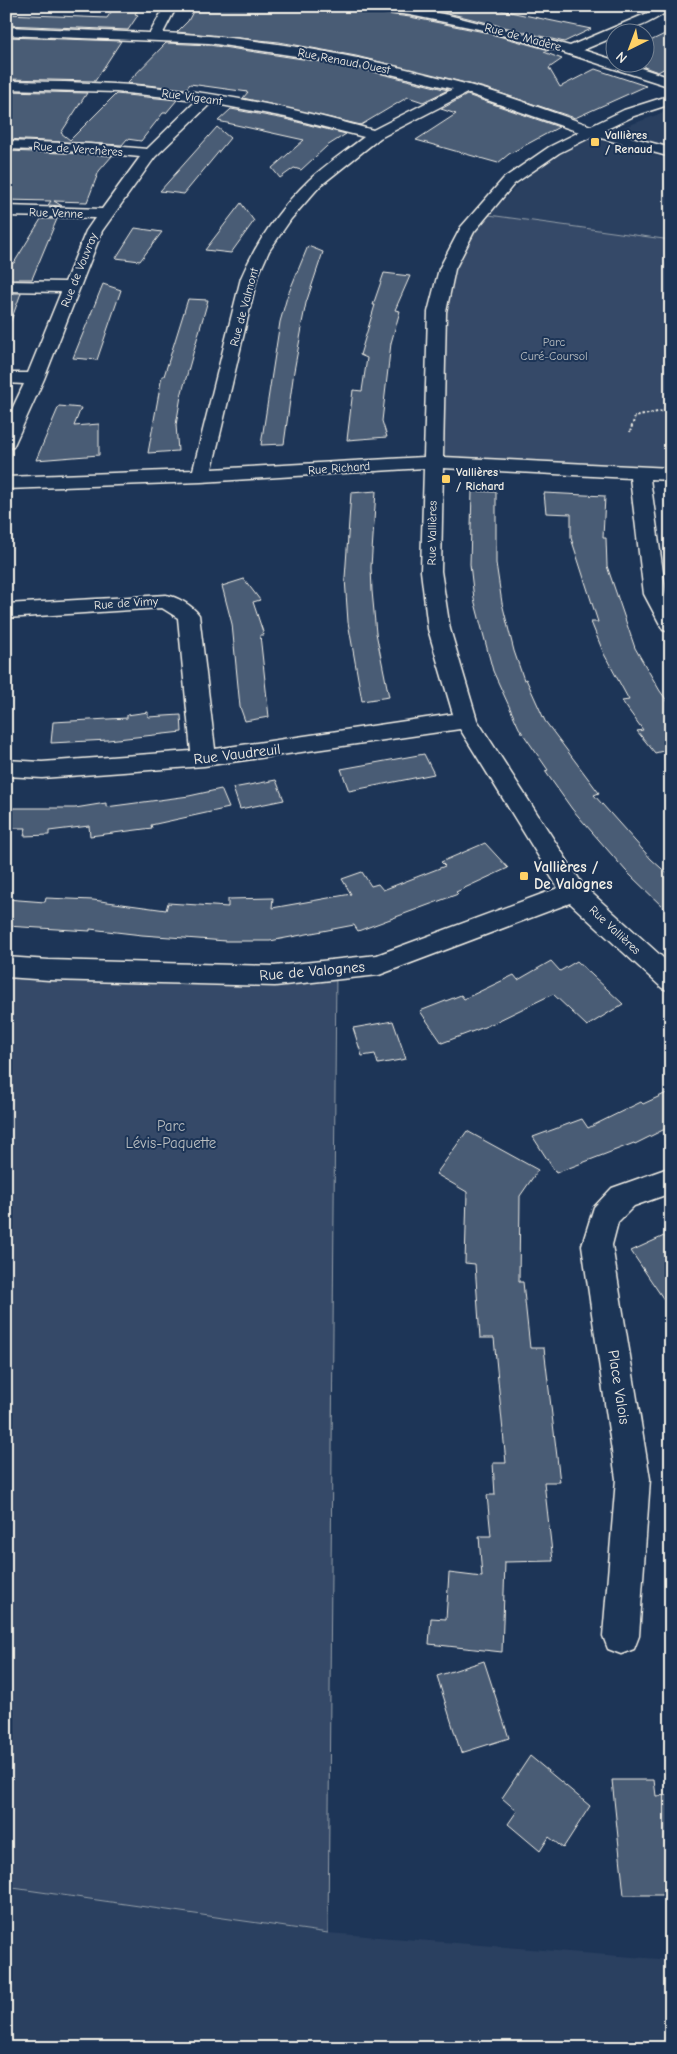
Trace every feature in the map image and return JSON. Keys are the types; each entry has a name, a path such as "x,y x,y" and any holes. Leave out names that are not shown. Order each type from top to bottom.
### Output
{"street":[{"path":"155,36 171,6"},
{"name":"Rue de Madère","path":"371,6 472,24 572,50 671,83"},
{"path":"572,50 654,15 667,6"},
{"name":"Rue Renaud Ouest","path":"6,31 155,36 243,43 349,60 466,88 592,131 671,153"},
{"name":"Rue Vigeant","path":"6,85 132,89 208,98 316,118 375,135"},
{"name":"Rue de Valmont","path":"201,476 249,278 261,251 285,216 315,183 375,135 466,88"},
{"name":"Rue de Vouvray","path":"6,443 35,378 94,231 150,154 208,98"},
{"name":"Rue Vallières","path":"671,100 629,113 592,131 554,150 509,181 467,230 447,269 437,312 431,570 439,629 466,720 574,892 671,981"},
{"name":"Rue de Verchères","path":"6,145 90,148 150,154"},
{"name":"Rue Venne","path":"6,211 106,214"},
{"path":"6,286 71,287"},
{"path":"6,378 35,378"},
{"name":"Rue Richard","path":"6,483 201,476 434,462 671,474"},
{"path":"639,473 671,625"},
{"name":"Rue de Vimy","path":"6,611 166,601 188,615 204,758"},
{"name":"Rue Vaudreuil","path":"6,768 42,770 204,758 466,720"},
{"name":"Rue de Valognes","path":"6,967 49,970 275,976 379,965 574,892"},
{"name":"Place Valois","path":"621,1636 633,1479 598,1244 605,1216 623,1197 671,1180"}],"path":[{"path":"630,432 635,417 671,409"}],"shaded area":[{"path":"670,110 671,148 611,132"},
{"path":"586,137 671,160 671,240 489,215 520,183 551,158"},
{"path":"6,1887 328,1933 671,1960 671,2048 6,2048"}],"green space":[{"name":"Parc Curé-Coursol","path":"489,215 671,240 671,474 434,462 437,312 467,230"},
{"name":"Parc Lévis-Paquette","path":"6,961 336,970 328,1933 6,1887"}],"building":[{"path":"115,6 140,6 135,14 138,15 128,30 6,25 6,14 107,18"},
{"path":"196,6 363,6 371,12 410,17 484,32 549,50 544,52 562,59 549,68 560,87 595,69 646,86 575,118 485,88 356,56 279,42 177,32 188,21"},
{"path":"412,6 481,6 591,29 564,42"},
{"path":"671,31 671,65 658,72 654,71 654,39"},
{"path":"6,37 121,41 95,81 6,79"},
{"path":"166,43 209,45 349,66 448,90 423,102 408,97 361,125 243,98 248,92 190,84 186,89 127,83"},
{"path":"6,91 87,93 61,133 70,140 116,94 177,100 166,113 163,113 141,141 127,139 122,145 6,139"},
{"path":"467,95 559,127 509,154 498,163 416,140 456,114 441,109"},
{"path":"231,109 285,119 346,134 327,146 301,170 294,168 280,178 272,168 304,140 218,121"},
{"path":"217,127 230,138 184,194 160,191"},
{"path":"6,151 112,156 99,171 87,202 54,201 62,206 48,205 51,201 6,200"},
{"path":"241,203 254,221 231,253 205,250"},
{"path":"41,219 57,219 32,279 6,279 6,263 14,263"},
{"path":"135,228 162,232 140,261 116,258"},
{"path":"308,246 323,252 306,303 284,444 261,445 280,322 287,297"},
{"path":"384,273 410,276 395,310 400,311 391,343 382,421 387,437 347,440 353,390 362,391 367,358 360,355 375,305 373,305"},
{"path":"103,284 121,290 97,360 73,358"},
{"path":"6,293 21,293 9,326 6,326"},
{"path":"188,299 208,300 181,396 176,425 178,451 148,453 162,376 164,376"},
{"path":"59,406 81,408 74,426 99,424 99,455 36,460"},
{"path":"376,491 371,567 372,591 376,633 389,697 362,701 348,622 345,578 351,493"},
{"path":"472,491 496,492 496,563 502,603 514,651 524,680 526,679 545,721 599,793 594,795 651,859 671,877 671,915 626,871 572,809 545,771 548,770 519,728 493,671 474,599 470,564"},
{"path":"544,493 605,496 603,538 606,538 607,566 635,648 671,706 671,749 655,753 637,731 643,730 622,701 629,700 604,654 591,622 598,622 571,538 571,514 546,513"},
{"path":"244,579 260,600 253,602 264,635 260,635 269,717 245,721 240,707 232,624 222,586"},
{"path":"148,712 148,717 181,715 182,732 108,740 51,743 53,722 127,718 127,715"},
{"path":"424,754 434,774 349,791 341,769"},
{"path":"276,780 284,800 240,809 233,788"},
{"path":"221,789 229,808 151,825 152,828 90,836 89,826 49,831 49,835 24,836 26,828 9,828 13,808 75,808 106,803 106,807 189,796"},
{"path":"485,843 508,868 456,892 458,894 358,931 354,925 270,941 226,941 90,929 90,931 6,926 6,899 45,902 46,898 93,900 166,910 168,903 228,907 228,899 273,898 272,908 351,894 342,879 362,872 371,886 378,884 383,890 445,866 441,862"},
{"path":"551,961 560,971 577,961 623,1004 587,1026 553,994 487,1026 442,1043 420,1011 461,995 464,999 514,975 518,980"},
{"path":"393,1021 406,1059 378,1064 375,1054 362,1056 353,1028"},
{"path":"671,1091 671,1126 635,1144 556,1173 533,1137 582,1119 588,1128 641,1102 643,1104"},
{"path":"467,1131 538,1170 520,1196 519,1282 523,1282 530,1348 544,1348 560,1482 544,1482 553,1561 505,1562 502,1652 429,1644 431,1618 446,1619 449,1573 482,1577 479,1536 491,1536 487,1495 495,1495 493,1463 506,1463 494,1338 480,1338 475,1264 465,1263 467,1192 436,1174"},
{"path":"664,1236 671,1246 671,1310 631,1251"},
{"path":"484,1661 509,1738 461,1753 437,1676"},
{"path":"530,1756 590,1806 563,1848 549,1837 540,1851 508,1824 517,1811 502,1798"},
{"path":"612,1780 654,1780 656,1796 671,1795 671,1895 624,1895"}],"place":[{"name":"Vallières / Renaud","path":"595,142"},
{"name":"Vallières / Richard","path":"446,479"},
{"name":"Vallières / De Valognes","path":"524,876"}]}
